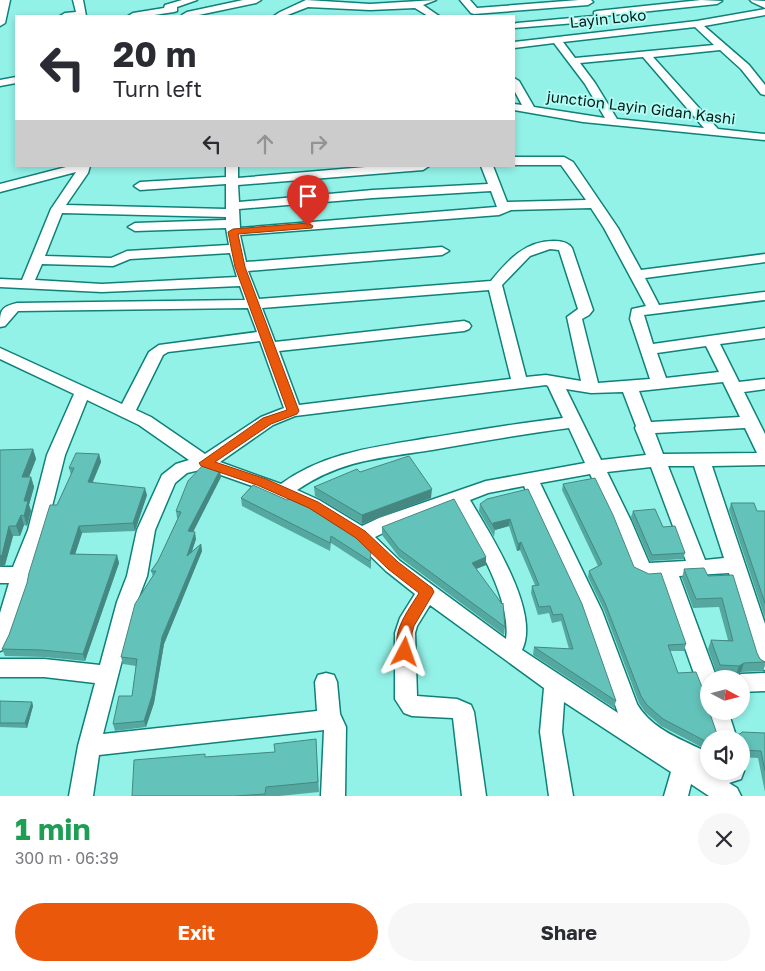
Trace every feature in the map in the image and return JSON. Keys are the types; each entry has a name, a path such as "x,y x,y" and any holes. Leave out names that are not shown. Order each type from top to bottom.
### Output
{"street":[{"path":"78,0 81,15"},
{"path":"154,0 187,15"},
{"path":"138,15 171,8 192,0"},
{"path":"193,15 256,0"},
{"path":"465,0 474,11 588,1 610,34 641,55 715,133"},
{"path":"755,0 765,5"},
{"path":"0,23 7,1"},
{"path":"281,15 310,2 370,7 423,1 433,15"},
{"path":"517,26 717,1"},
{"path":"370,7 380,15"},
{"name":"Layin Loko","path":"515,45 697,24 765,12"},
{"path":"697,24 745,67 765,92"},
{"path":"556,40 590,83 613,122"},
{"path":"573,61 722,46"},
{"path":"0,83 15,80"},
{"path":"515,84 530,110"},
{"name":"junction Layin Gidan Kashi","path":"515,107 613,122 765,137"},
{"path":"515,160 567,162 611,228 654,310"},
{"path":"0,188 81,167"},
{"path":"27,284 57,209 82,173 84,167"},
{"path":"140,186 232,176 404,167"},
{"path":"487,167 502,204 508,206 595,204"},
{"path":"232,176 233,218 237,249 243,274 293,411"},
{"path":"57,209 233,218 373,194 495,187"},
{"path":"135,227 233,218 499,211 508,206"},
{"path":"0,324 10,309 17,307 254,304 495,285 527,250 540,246 559,245 565,248 586,310 574,316 591,388"},
{"path":"37,260 113,262 127,255 237,249"},
{"path":"0,282 102,288 442,251"},
{"path":"636,274 765,258"},
{"path":"495,285 520,383"},
{"path":"660,384 636,314 637,312 765,296"},
{"path":"126,413 157,352 164,348 268,342 464,326"},
{"path":"648,349 765,333"},
{"path":"712,340 765,452"},
{"path":"0,353 145,421 205,463 313,505 361,535 393,566 509,652 555,684 729,796"},
{"path":"554,381 622,521 641,568 648,571 736,566"},
{"path":"81,796 88,746 127,602 137,576 146,530 168,479 182,468 205,463 267,421 293,411 520,383 554,381 591,388 732,382 765,384"},
{"path":"629,387 643,428 698,567"},
{"path":"0,642 18,590 20,575 37,530 56,455 82,393"},
{"path":"282,492 306,475 328,464 348,458 511,430 574,422"},
{"path":"643,428 750,422"},
{"path":"701,459 765,661"},
{"path":"361,535 386,523 486,487 595,467 656,460 765,459"},
{"path":"530,479 592,611 627,708 634,720 643,730 700,760"},
{"path":"459,496 503,578 516,621 518,636 509,652"},
{"path":"667,569 704,670"},
{"path":"0,575 20,575"},
{"path":"427,592 407,624 404,633 406,699 412,706 457,709 463,712 474,796"},
{"path":"0,668 44,668 107,675"},
{"path":"326,682 329,720"},
{"path":"750,683 765,682"},
{"path":"555,684 551,732 561,796"},
{"path":"88,746 329,720 333,722 335,727 333,796"},
{"path":"676,796 684,767"}],"building":[{"path":"33,449 22,477 31,477 24,501 28,501 24,516 21,515 16,526 9,526 2,555 0,556 0,450"},
{"path":"76,453 99,454 88,482 145,488 133,523 79,526 70,554 117,555 83,654 2,649 9,635 27,583 50,505 57,505 74,468 69,468"},
{"path":"409,456 432,489 362,515 314,487 357,469 360,472"},
{"path":"204,464 220,470 188,531 195,532 187,556 201,544 162,637 152,696 144,721 113,724 119,696 132,696 137,659 121,657 135,604 156,571 151,571 158,561 181,512 176,511 188,481"},
{"path":"595,478 613,515 634,567 649,574 661,573 686,644 668,645 678,673 696,672 700,682 700,720 712,720 716,730 700,730 700,738 663,719 647,705 641,696 605,603 589,571 602,564 563,484"},
{"path":"253,485 287,500 292,498 306,504 353,534 371,551 370,561 331,536 330,543 241,498"},
{"path":"528,489 582,604 616,701 534,647 573,649 562,614 553,615 550,606 539,607 532,586 539,585 521,542 518,544 510,519 493,523 495,529 480,504 487,499"},
{"path":"454,499 486,557 472,563 503,603 505,627 399,549 382,527"},
{"path":"731,503 754,503 757,511 765,511 765,603"},
{"path":"655,509 663,527 675,526 685,553 652,555 633,511"},
{"path":"704,568 708,576 733,575 757,653 760,659 765,662 744,663 739,666 720,665 711,640 733,641 722,598 696,599 684,569"},
{"path":"0,701 32,702 25,723 0,723"},
{"path":"750,732 765,733 765,771 761,751 750,750"},
{"path":"316,739 318,782 266,787 265,794 235,796 132,796 134,760 205,754 205,757 275,752 274,744"}],"route":[{"path":"308,226 233,232 240,267 293,411 267,421 205,463 261,482 313,505 361,535 393,566 427,592 407,624 404,633 405,652"}]}
